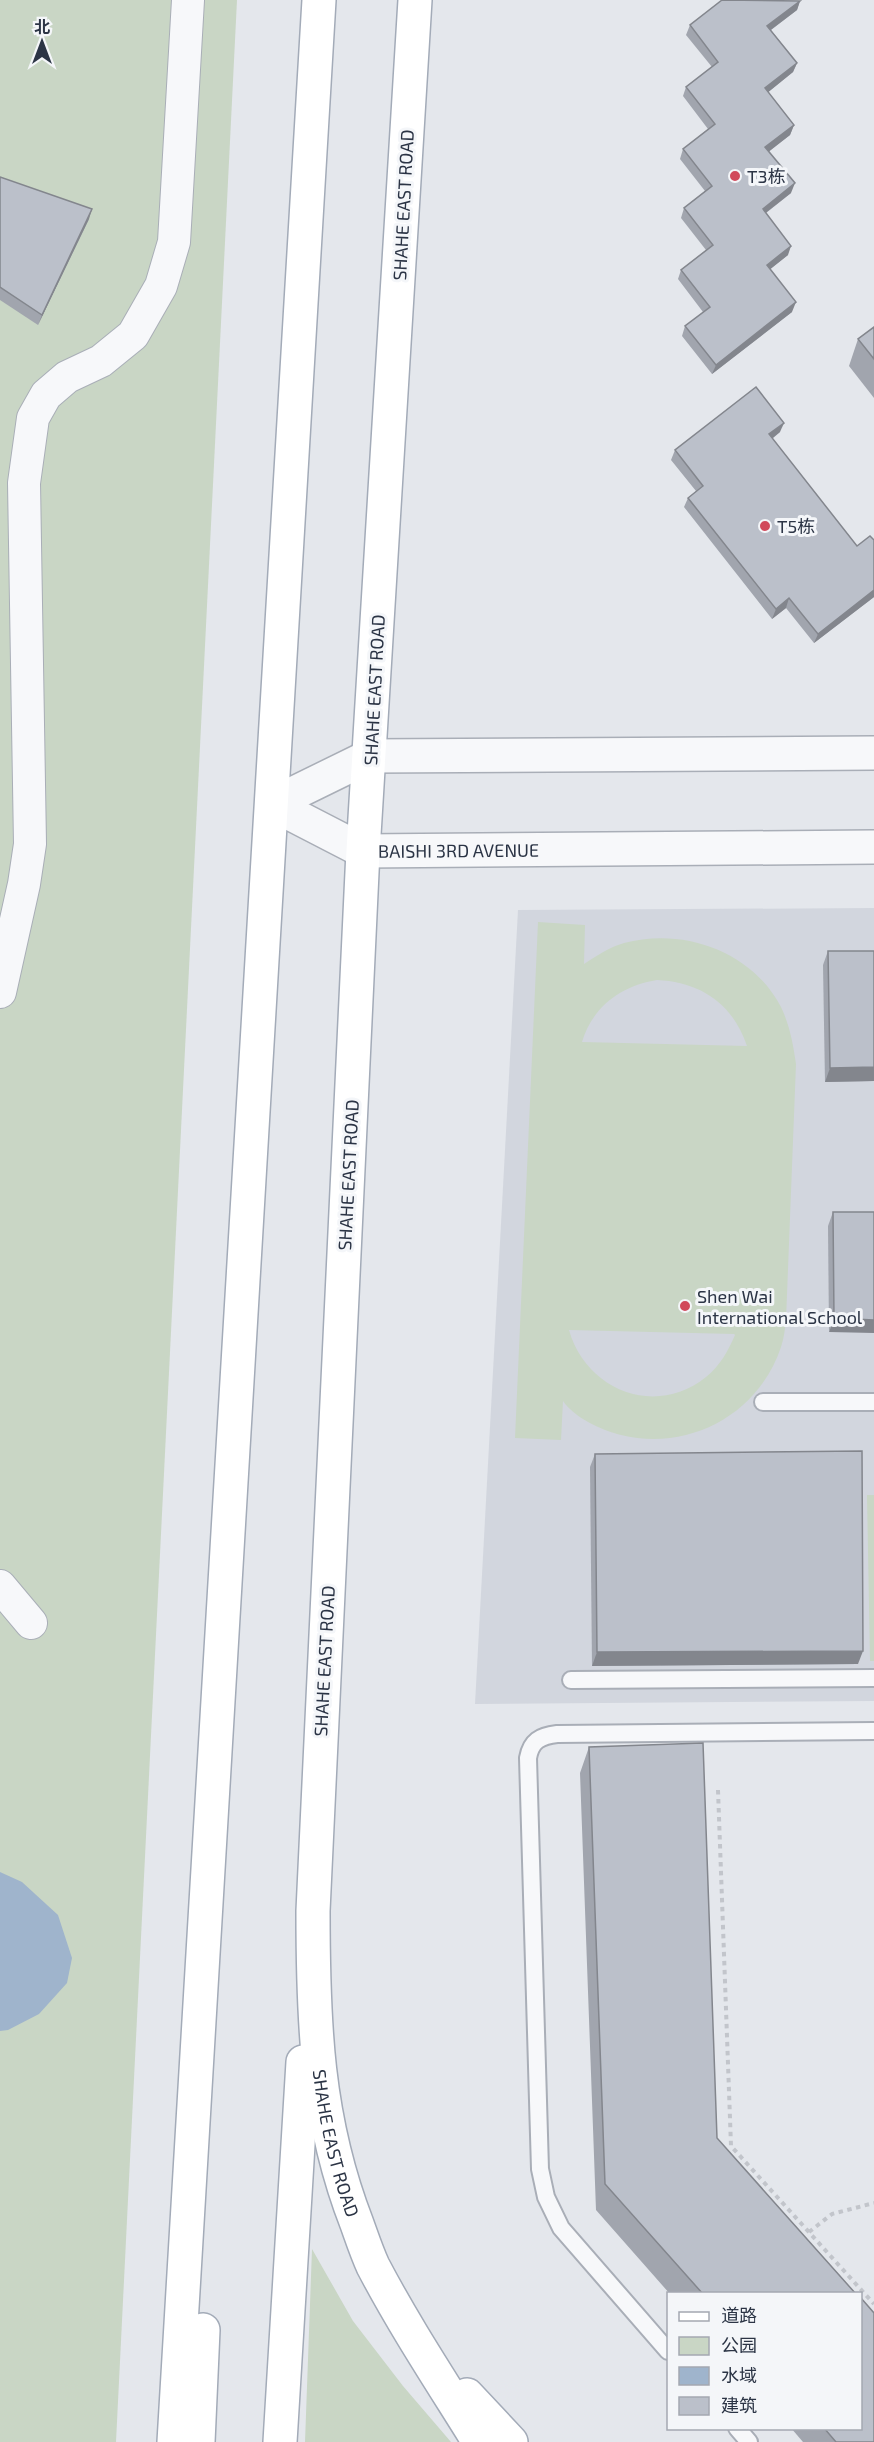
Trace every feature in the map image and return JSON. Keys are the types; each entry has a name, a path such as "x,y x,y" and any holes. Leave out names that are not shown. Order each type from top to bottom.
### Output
{"main road":[{"path":"174,2442 319,0"},
{"name":"SHAHE EAST ROAD","path":"411,2333 372,2265 345,2195 329,2139 318,2071 313,1996 312,1911 363,851 415,0"},
{"path":"280,2442 312,1911"},
{"path":"198,2442 208,2211 202,1989"},
{"path":"411,2333 479,2442"},
{"path":"411,2333 511,2442"}],"street":[{"path":"0,992 22,894 30,844 24,483 33,418 46,395 68,377 101,361 133,335 161,286 174,242 188,0"},
{"path":"272,804 370,756 874,753"},
{"name":"BAISHI 3RD AVENUE","path":"272,804 363,851 874,847"},
{"path":"0,1586 31,1623"}],"lane":[{"path":"763,1402 874,1402"},
{"path":"571,1680 874,1678"},
{"path":"667,2349 561,2228 546,2197 540,2169 528,1758 530,1745 542,1735 557,1734 874,1731"},
{"path":"739,2430 749,2442"}],"path":[{"path":"718,1790 731,2146 874,2304"},
{"path":"809,2232 832,2214 874,2203"}],"shaded area":[{"name":"Shen Wai International School","path":"874,908 874,1701 475,1704 518,910"}],"green space":[{"path":"0,0 237,0 116,2442 0,2442"},
{"path":"538,922 585,925 584,964 619,945 646,939 669,938 692,941 714,948 753,971 768,988 784,1014 794,1049 796,1064 786,1320 781,1347 771,1371 739,1409 696,1432 672,1438 646,1439 621,1435 589,1422 574,1413 563,1401 561,1440 515,1438","holes":["657,980 688,985 713,998 733,1018 747,1046 582,1042 593,1018 610,1000 632,987","569,1330 734,1334 735,1335 723,1358 706,1377 686,1389 665,1395 645,1396 625,1391 606,1382 590,1368 578,1351"]},
{"path":"867,1495 874,1495 874,1661 870,1661"},
{"path":"312,2249 353,2321 403,2386 451,2442 305,2442"}],"water":[{"path":"0,1872 22,1882 58,1915 72,1958 67,1983 39,2014 8,2030 0,2031"}],"building":[{"name":"T3栋","path":"722,0 800,1 767,26 797,63 765,88 794,125 765,147 795,183 763,209 791,246 767,265 796,302 716,365 685,326 710,307 681,270 713,245 684,208 712,186 683,149 715,124 686,87 718,62 690,25"},
{"path":"0,177 92,209 42,315 0,287"},
{"path":"874,327 874,359 858,339"},
{"name":"T5栋","path":"756,387 784,423 769,434 857,546 870,536 874,540 874,590 818,634 789,598 776,609 688,498 703,486 675,450"},
{"path":"828,951 874,951 874,1067 830,1068"},
{"path":"833,1212 874,1212 874,1320 834,1318"},
{"path":"862,1451 863,1651 597,1652 595,1454"},
{"path":"703,1743 717,2138 854,2292 701,2292 605,2184 589,1747"},
{"path":"862,2299 874,2313 874,2442 836,2442 826,2430 862,2430"}],"place":[{"name":"T3栋","path":"735,176"},
{"name":"T5栋","path":"765,526"},
{"name":"Shen Wai International School","path":"685,1306"}]}
